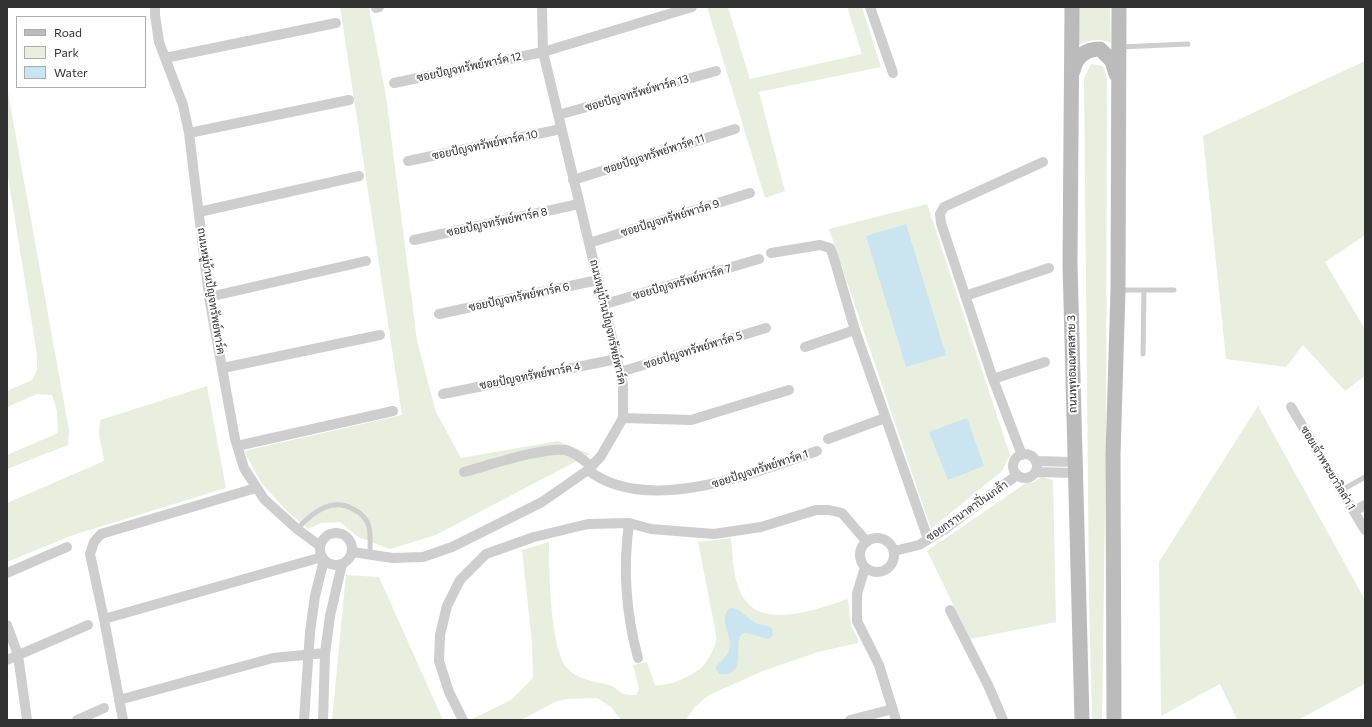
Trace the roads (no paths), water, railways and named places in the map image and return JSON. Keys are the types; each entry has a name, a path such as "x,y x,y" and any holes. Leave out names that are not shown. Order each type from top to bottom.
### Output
{"main road":[{"name":"ถนนพุทธมณฑลสาย 3","path":"1072,7 1070,264 1082,720"},
{"path":"1114,720 1114,455 1118,290 1119,7"},
{"path":"1071,80 1074,67 1078,59 1090,49 1100,49 1112,61 1119,82"}],"street":[{"name":"ถนนหมู่บ้านปัญจทรัพย์พาร์ค","path":"155,7 155,15 165,58 183,105 189,134 209,297 237,446 244,468 264,499 297,529 320,546"},
{"name":"ถนนหมู่บ้านปัญจทรัพย์พาร์ค","path":"542,7 543,52 573,180 605,304 623,384 623,418"},
{"name":"ซอยปัญจทรัพย์พาร์ค 12","path":"394,83 543,52 692,7"},
{"path":"870,7 893,73"},
{"path":"165,58 336,23"},
{"name":"ซอยปัญจทรัพย์พาร์ค 13","path":"558,115 716,71"},
{"path":"189,134 349,100"},
{"name":"ซอยปัญจทรัพย์พาร์ค 10","path":"408,161 561,129"},
{"name":"ซอยปัญจทรัพย์พาร์ค 11","path":"573,180 734,129"},
{"path":"1043,162 944,207 940,214 941,223 993,379 1022,455 1027,454 1036,461 1075,468"},
{"path":"199,212 360,176"},
{"name":"ซอยปัญจทรัพย์พาร์ค 9","path":"589,243 750,193"},
{"name":"ซอยปัญจทรัพย์พาร์ค 8","path":"414,240 580,204"},
{"path":"771,253 820,245 830,248 855,330 928,539"},
{"name":"ซอยปัญจทรัพย์พาร์ค 7","path":"605,304 759,259"},
{"path":"209,297 366,261"},
{"path":"965,296 1049,268"},
{"name":"ซอยปัญจทรัพย์พาร์ค 6","path":"439,314 598,280"},
{"name":"ซอยปัญจทรัพย์พาร์ค 5","path":"620,372 766,328"},
{"path":"805,347 855,330"},
{"path":"223,368 380,335"},
{"name":"ซอยปัญจทรัพย์พาร์ค 4","path":"444,394 617,359"},
{"path":"993,379 1045,362"},
{"path":"352,552 394,558 422,557 452,547 542,502 590,468 601,456 623,418 691,420 790,390"},
{"name":"ซอยเจ้าพระยาวิลล่า 1","path":"1291,406 1365,530"},
{"path":"237,446 394,411"},
{"path":"828,439 885,418"},
{"name":"ซอยปัญจทรัพย์พาร์ค 1","path":"464,472 522,456 553,450 564,450 576,454 599,479 615,486 674,490 712,485 817,451"},
{"name":"ซอยกรานาดาปิ่นเกล้า","path":"1022,455 1015,460 1014,468 1018,475 1028,478 1036,472 1075,468"},
{"path":"1036,461 1036,472"},
{"name":"ซอยกรานาดาปิ่นเกล้า","path":"894,552 919,545 945,530 1018,475"},
{"path":"123,720 90,554 94,542 101,534 256,488"},
{"path":"1354,511 1365,505"},
{"path":"462,720 449,692 439,661 440,635 447,606 460,580 486,554 534,537 588,524 629,523 651,530 714,534 761,527 816,510 829,510 842,513 867,542"},
{"path":"629,523 626,547 628,603 633,639 638,658"},
{"path":"104,619 323,559 332,565 342,564 347,562 352,552 350,541 342,534 336,533 326,537 320,546 323,559 314,596 308,654 304,720"},
{"path":"873,539 886,541 891,545 894,552 892,562 885,570 874,572 865,567 861,561 860,554 862,547 867,542 873,539"},
{"path":"7,573 67,547"},
{"path":"323,720 325,653 330,616 342,564"},
{"path":"865,567 857,594 857,621 879,665 896,720"},
{"path":"950,610 988,685 1003,720"},
{"path":"7,625 18,655 26,720"},
{"path":"7,660 88,625"},
{"path":"119,700 273,658 325,653"},
{"path":"308,667 325,668"},
{"path":"77,720 104,708"},
{"path":"850,720 893,709"}],"lane":[{"path":"1119,47 1188,44"},
{"path":"1118,290 1174,290"},
{"path":"1143,354 1144,290"},
{"path":"1342,490 1365,476"},
{"path":"297,529 308,516 320,508 336,504 347,505 362,513 369,526 370,555"}],"water":[{"path":"906,224 946,355 906,367 866,236"},
{"path":"967,418 984,466 948,480 929,432"},
{"path":"730,608 737,609 756,623 772,628 773,635 769,639 766,639 747,633 742,634 739,638 737,665 734,671 728,674 719,674 715,667 727,655 730,647 725,618 726,612"}]}
